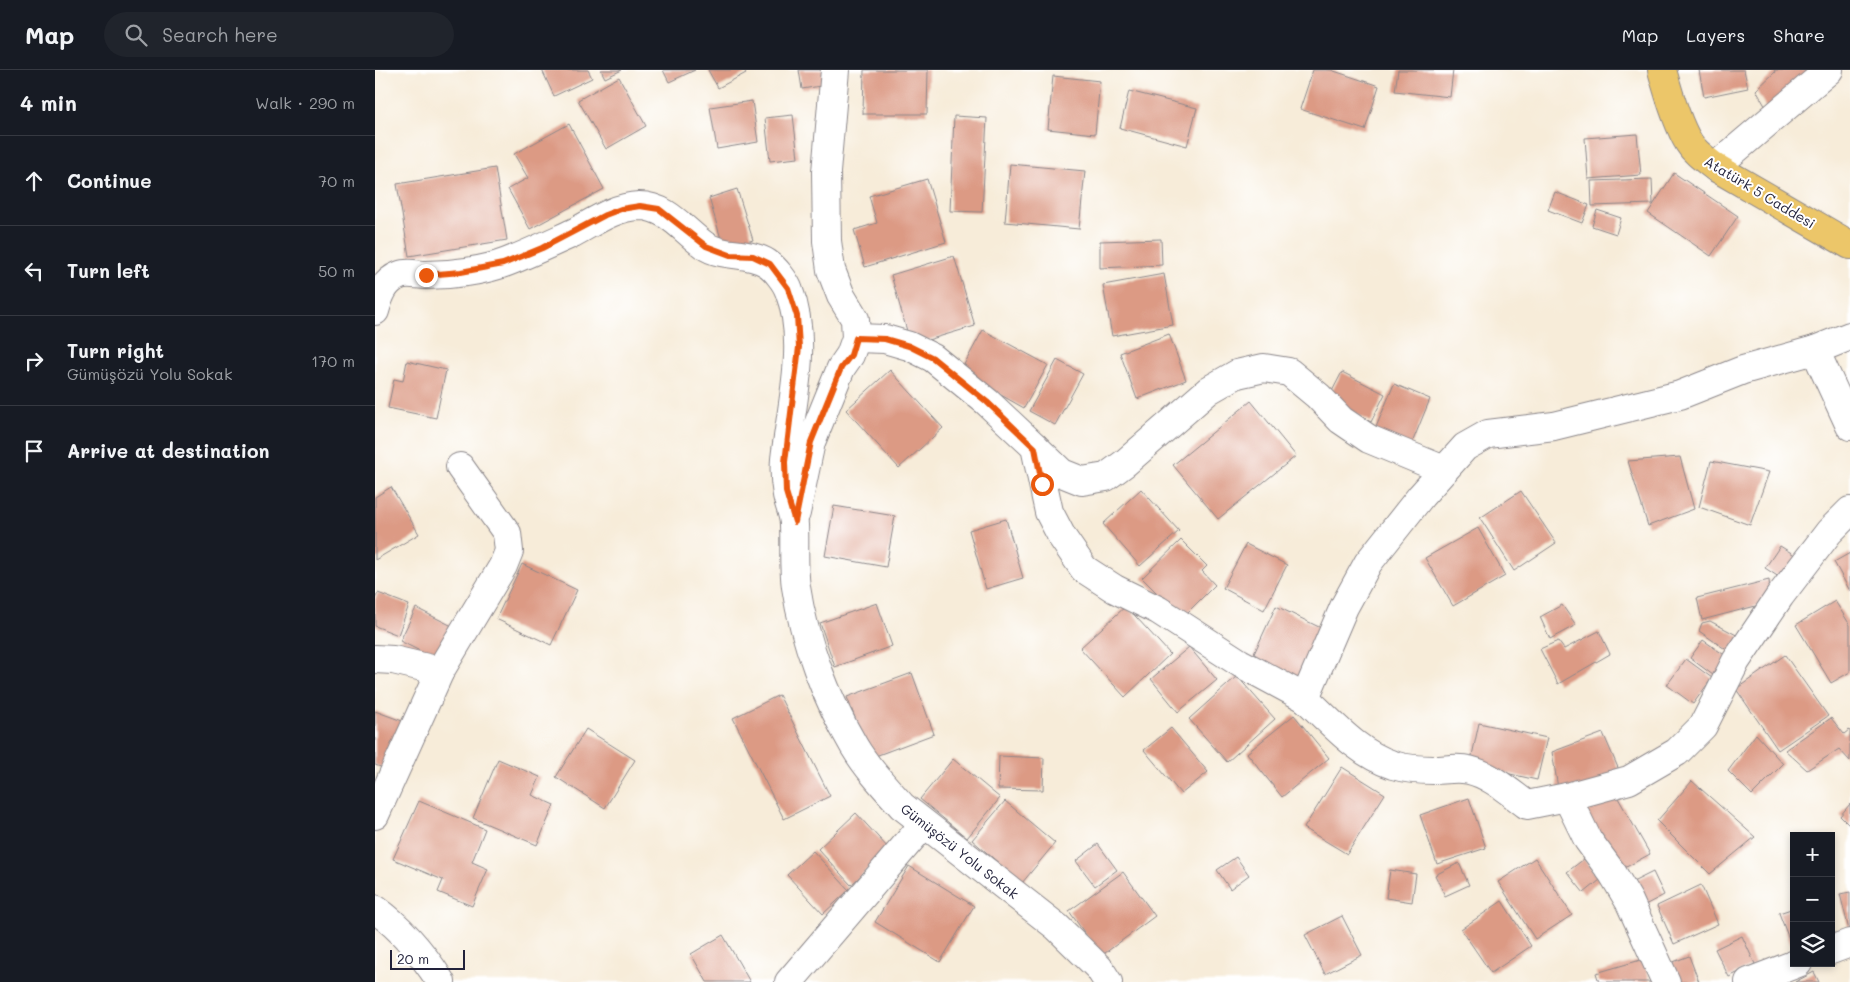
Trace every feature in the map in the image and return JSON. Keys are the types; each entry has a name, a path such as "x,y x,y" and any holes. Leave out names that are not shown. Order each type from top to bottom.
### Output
{"main road":[{"name":"Atatürk 5 Caddesi","path":"1663,70 1677,117 1689,143 1700,155 1715,167 1850,244"}],"street":[{"path":"795,522 811,442 841,368 851,355 856,338 855,319 841,296 831,270 827,241 826,172 835,70"},
{"path":"1715,167 1829,70"},
{"name":"Gümüşözü Yolu Sokak","path":"375,311 378,297 387,284 402,274 426,275 461,272 503,264 542,248 605,215 621,209 640,206 659,209 706,246 730,255 753,256 770,264 788,288 797,316 799,347 785,462 786,492 795,522 793,552 796,586 815,662 833,704 854,747 881,783 902,806 1057,927 1099,968 1108,982"},
{"path":"1305,698 1344,607 1368,563 1395,527 1465,447 1488,434 1554,426 1680,395 1743,370 1815,350 1850,336"},
{"path":"856,338 885,339 909,346 933,358 987,402 1062,473 1082,481 1106,477 1139,452 1209,390 1237,374 1263,368 1289,372 1318,396 1341,420 1369,439 1444,470"},
{"path":"1815,350 1850,426"},
{"path":"1035,448 1049,512 1062,537 1084,569 1115,589 1158,610 1240,663 1305,698 1367,754 1392,765 1412,769 1436,770 1455,768 1470,770 1489,778 1527,805 1567,797 1629,780 1677,752 1703,726 1736,661 1780,596 1829,532 1850,511"},
{"path":"375,815 440,671 503,566 509,551 507,533 460,467"},
{"path":"375,659 393,660 440,671"},
{"path":"1567,797 1588,840 1613,874 1629,901 1665,982"},
{"path":"789,982 924,824"},
{"path":"375,909 408,938 428,962 441,982"},
{"path":"1835,949 1850,943"},
{"path":"1749,982 1790,966"}],"building":[{"path":"542,70 588,70 592,78 554,96"},
{"path":"601,70 622,70 605,78"},
{"path":"663,70 695,70 669,82"},
{"path":"708,70 744,70 746,73 718,88"},
{"path":"799,70 825,70 827,85 802,89"},
{"path":"864,70 928,70 927,114 863,114"},
{"path":"1313,70 1331,70 1379,86 1365,130 1300,109"},
{"path":"1398,70 1453,70 1450,97 1395,91"},
{"path":"1699,70 1744,70 1748,88 1704,97"},
{"path":"1774,70 1814,70 1768,111 1756,90 1775,72"},
{"path":"1053,76 1100,81 1095,134 1048,129"},
{"path":"619,77 646,126 606,149 578,100"},
{"path":"1129,91 1197,108 1187,146 1120,128"},
{"path":"752,101 758,142 717,149 710,107"},
{"path":"793,115 798,158 770,161 765,118"},
{"path":"954,116 987,118 982,212 950,211"},
{"path":"569,124 604,189 530,229 508,189 528,178 514,154"},
{"path":"1637,134 1641,175 1588,179 1585,138"},
{"path":"1010,164 1085,171 1079,229 1005,222"},
{"path":"495,168 507,240 409,256 397,184"},
{"path":"1674,173 1738,216 1711,256 1648,213"},
{"path":"927,179 946,242 865,267 854,230 877,223 869,196"},
{"path":"1652,179 1653,204 1592,206 1591,181"},
{"path":"737,189 753,240 724,249 709,198"},
{"path":"1555,192 1589,205 1582,223 1548,210"},
{"path":"1597,210 1621,218 1616,234 1592,226"},
{"path":"1161,239 1162,265 1100,268 1100,241"},
{"path":"954,256 975,326 911,345 891,275"},
{"path":"1164,274 1173,325 1112,336 1103,285"},
{"path":"983,330 1048,365 1024,408 960,372"},
{"path":"1169,334 1186,380 1137,399 1120,353"},
{"path":"1057,360 1083,374 1055,425 1029,411"},
{"path":"407,361 446,370 436,418 388,408 394,379 403,381"},
{"path":"890,370 943,428 899,468 846,410"},
{"path":"1342,372 1385,394 1371,422 1328,399"},
{"path":"1394,384 1430,399 1410,448 1374,432"},
{"path":"1251,401 1296,456 1218,519 1173,465"},
{"path":"1680,457 1694,509 1648,526 1628,461"},
{"path":"1711,461 1769,472 1750,525 1699,507"},
{"path":"391,487 419,534 375,560 375,497"},
{"path":"1141,489 1179,531 1140,566 1103,524"},
{"path":"1521,491 1556,543 1514,571 1480,518"},
{"path":"834,506 895,516 886,567 825,556"},
{"path":"1006,519 1023,578 986,589 969,530"},
{"path":"1478,528 1505,576 1453,606 1425,558"},
{"path":"1181,540 1207,566 1202,571 1215,585 1182,618 1142,578"},
{"path":"1246,544 1287,565 1264,610 1223,588"},
{"path":"1780,546 1798,557 1785,581 1765,568"},
{"path":"1850,553 1850,591 1834,562"},
{"path":"522,564 577,590 551,645 496,619"},
{"path":"1769,580 1771,602 1702,620 1697,598"},
{"path":"378,593 409,605 398,635 375,626 375,599"},
{"path":"1835,601 1850,625 1850,672 1831,683 1796,625"},
{"path":"877,603 892,646 835,667 820,623"},
{"path":"1562,605 1576,625 1550,639 1540,617"},
{"path":"1126,606 1170,654 1125,697 1080,648"},
{"path":"1276,606 1323,629 1298,680 1252,658"},
{"path":"416,608 456,628 440,661 400,641"},
{"path":"1710,621 1744,639 1731,653 1699,631 1702,623"},
{"path":"1599,631 1610,654 1558,684 1540,649 1558,641 1564,649"},
{"path":"1703,640 1730,659 1717,678 1690,658"},
{"path":"1189,647 1217,680 1178,712 1151,679"},
{"path":"1785,655 1828,716 1778,750 1736,689"},
{"path":"1686,659 1712,678 1693,704 1667,685"},
{"path":"912,673 934,734 870,758 847,697"},
{"path":"1237,676 1275,719 1227,762 1189,719"},
{"path":"779,695 830,796 784,819 733,718"},
{"path":"375,711 405,722 389,770 375,765"},
{"path":"1294,715 1329,758 1282,797 1247,753"},
{"path":"1831,718 1844,734 1850,731 1850,761 1839,749 1807,770 1785,750"},
{"path":"1479,723 1547,738 1537,780 1470,765"},
{"path":"1171,728 1208,772 1181,794 1144,750"},
{"path":"586,729 635,760 605,808 556,777"},
{"path":"1603,733 1622,777 1559,794 1552,752"},
{"path":"1756,734 1783,764 1752,795 1728,771"},
{"path":"999,756 1044,758 1043,790 998,789"},
{"path":"498,759 540,777 532,795 554,805 537,845 473,818"},
{"path":"953,759 1000,798 967,838 920,799"},
{"path":"1342,767 1385,794 1347,854 1304,828"},
{"path":"1692,781 1755,837 1710,874 1657,821"},
{"path":"1614,791 1650,854 1619,871 1583,809"},
{"path":"1469,798 1486,848 1437,864 1420,815"},
{"path":"419,801 485,829 472,862 488,869 472,906 438,892 443,880 393,859"},
{"path":"1005,801 1055,843 1022,883 972,840"},
{"path":"1850,804 1850,826 1840,816"},
{"path":"856,813 889,849 851,885 818,849"},
{"path":"1098,844 1117,870 1095,886 1076,861"},
{"path":"813,851 849,890 823,914 787,875"},
{"path":"1236,857 1249,875 1230,889 1217,870"},
{"path":"1535,858 1572,915 1535,939 1498,882"},
{"path":"1584,859 1600,880 1584,893 1567,872"},
{"path":"1459,863 1469,885 1445,896 1435,875"},
{"path":"909,866 974,906 940,962 875,922"},
{"path":"1390,870 1416,874 1412,902 1386,898"},
{"path":"1123,872 1155,916 1101,956 1069,911"},
{"path":"1653,872 1664,895 1643,906 1631,883"},
{"path":"1701,885 1718,924 1674,944 1657,906"},
{"path":"1850,892 1850,930 1849,930 1840,894"},
{"path":"1502,901 1531,946 1491,973 1461,929"},
{"path":"1790,909 1790,942 1779,913"},
{"path":"1342,916 1362,955 1325,974 1305,935"},
{"path":"723,935 750,982 707,982 691,954"},
{"path":"1742,936 1755,964 1729,977 1715,949"},
{"path":"1689,956 1699,982 1675,982 1668,964"},
{"path":"1644,959 1650,982 1599,982 1596,973"},
{"path":"1814,972 1819,982 1795,982"}],"route":[{"path":"426,275 461,272 503,264 542,248 605,215 621,209 640,206 659,209 706,246 730,255 753,256 770,264 788,288 797,316 799,347 785,462 786,492 795,522 811,442 841,368 851,355 856,338 885,339 909,346 933,358 987,402 1035,448 1042,484"}]}
